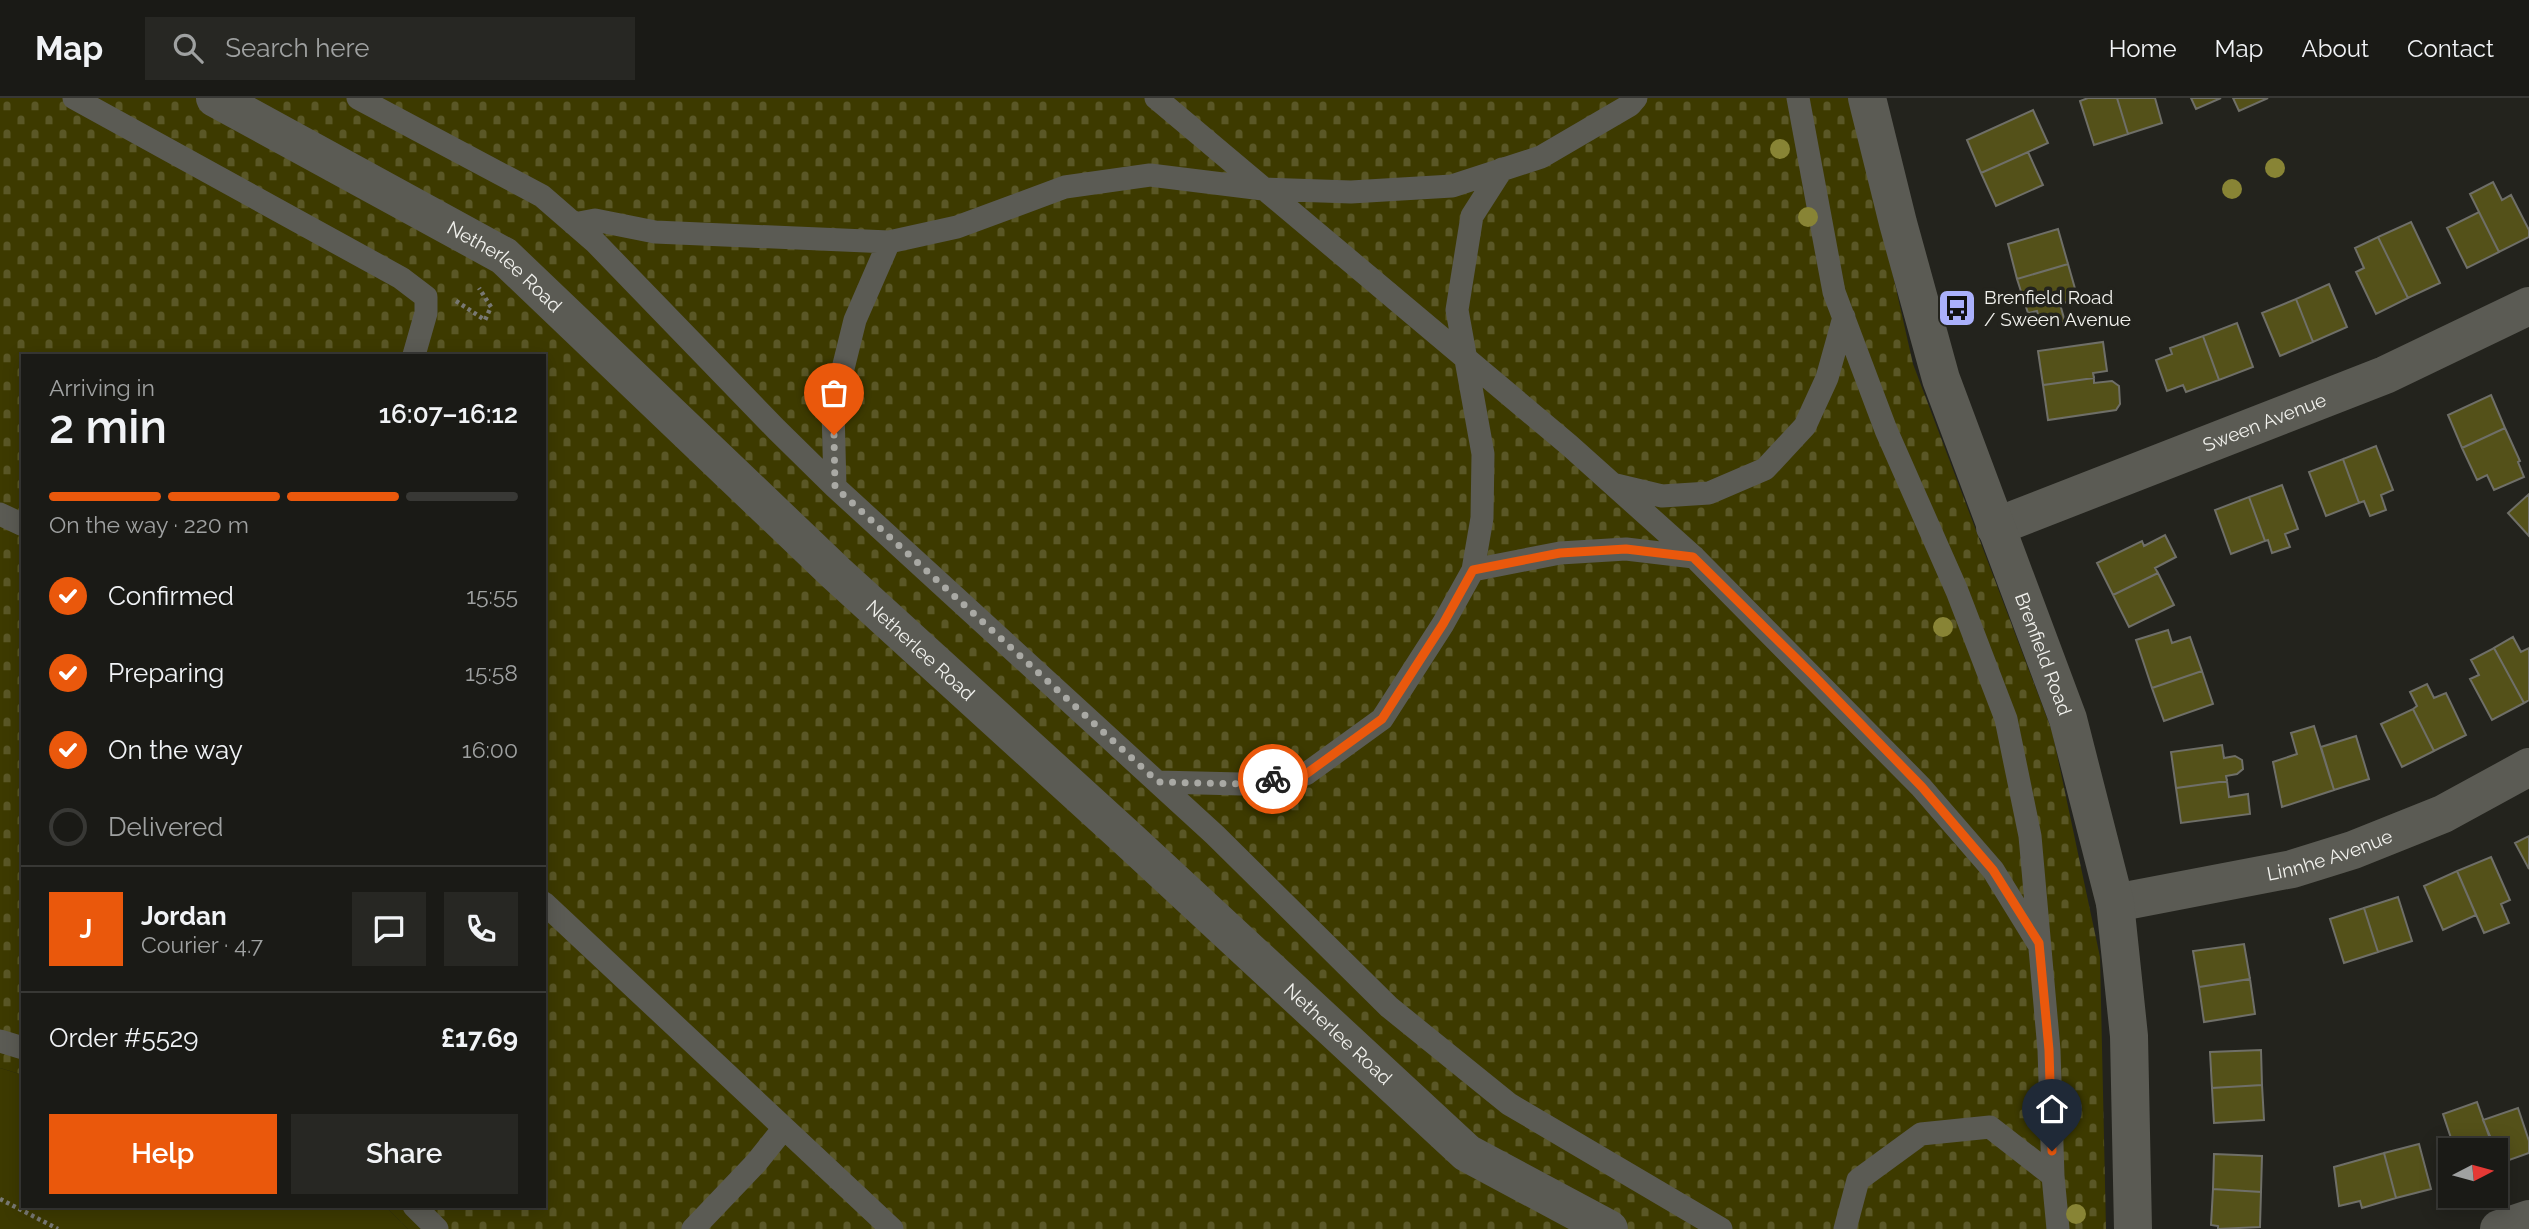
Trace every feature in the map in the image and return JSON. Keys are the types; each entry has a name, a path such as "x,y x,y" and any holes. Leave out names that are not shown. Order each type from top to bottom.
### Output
{"street":[{"name":"Netherlee Road","path":"215,98 503,256 836,573 1138,847 1467,1153 1609,1229"},
{"name":"Brenfield Road","path":"1867,98 1941,379 2068,719 2115,903 2129,1037 2133,1229"},
{"name":"Sween Avenue","path":"1995,527 2524,320"},
{"name":"Linnhe Avenue","path":"2115,903 2292,869 2354,850 2443,814 2529,767"},
{"path":"2499,1229 2529,1219"}],"lane":[{"path":"74,98 409,284 426,297 426,313 414,354"},
{"path":"358,98 542,196 595,242 835,487 1215,835 1389,1007 1508,1104 1721,1229"},
{"path":"1156,98 1613,485 1693,557 1922,787 1993,870 2039,943"},
{"path":"574,224 595,220 656,232 889,242 957,227 1065,187 1150,175 1263,189 1351,192 1452,186 1541,157 1630,105 1636,98"},
{"path":"1798,98 1834,292 1886,430 1957,591 2006,719 2030,836 2049,1050 2057,1229"},
{"path":"1158,782 1241,784 1306,774 1382,719 1443,624 1473,570 1482,519 1483,454 1457,310 1472,216 1502,170"},
{"path":"835,487 833,410 855,320 889,242"},
{"path":"1613,485 1662,496 1709,493 1765,470 1805,426 1827,378 1844,317"},
{"path":"0,514 21,524"},
{"path":"1473,570 1560,553 1626,549 1693,557"},
{"path":"546,904 892,1229"},
{"path":"0,1041 21,1047"},
{"path":"1845,1229 1858,1180 1921,1134 1990,1127 2053,1176"},
{"path":"693,1229 756,1163 784,1128"},
{"path":"416,1208 437,1229"}],"path":[{"path":"0,1199 58,1229"}],"green space":[{"path":"0,98 1853,98 1913,364 2052,731 2100,957 2106,1229 408,1229 387,1208 546,1208 546,354 21,354 21,1074 0,1068"},
{"path":"0,1068 21,1074 21,1208 387,1208 408,1229 0,1229"}],"building":[{"path":"2088,98 2117,98 2128,134 2094,145 2080,101"},
{"path":"2117,98 2155,98 2162,123 2128,134"},
{"path":"2191,98 2221,98 2196,109"},
{"path":"2233,98 2268,98 2239,111"},
{"path":"2033,110 2048,143 1981,173 1967,140"},
{"path":"2028,152 2043,185 1996,206 1981,173"},
{"path":"2493,182 2502,200 2511,195 2529,230 2529,237 2499,252 2470,194"},
{"path":"2479,212 2499,252 2467,268 2447,228"},
{"path":"2411,222 2440,283 2408,298 2378,237"},
{"path":"2058,229 2068,264 2017,279 2008,244"},
{"path":"2378,237 2408,298 2376,314 2356,272 2364,268 2355,248"},
{"path":"2068,264 2078,299 2060,304 2065,322 2041,326 2037,311 2028,313 2017,279"},
{"path":"2329,284 2347,327 2313,342 2296,299"},
{"path":"2296,299 2313,342 2280,356 2262,313"},
{"path":"2237,323 2253,367 2219,380 2203,336"},
{"path":"2203,336 2219,380 2186,392 2183,385 2167,391 2156,360 2172,354 2170,348"},
{"path":"2103,342 2107,371 2093,373 2094,378 2043,385 2038,351"},
{"path":"2094,378 2094,383 2112,381 2119,386 2120,404 2116,410 2048,420 2043,385"},
{"path":"2491,395 2505,428 2462,448 2448,415"},
{"path":"2505,428 2524,477 2494,490 2487,475 2477,480 2462,448"},
{"path":"2376,446 2393,490 2381,495 2386,510 2370,516 2364,501 2359,503 2343,459"},
{"path":"2343,459 2359,503 2326,516 2309,472"},
{"path":"2282,485 2298,529 2285,534 2290,547 2272,553 2249,497"},
{"path":"2529,494 2529,536 2508,513"},
{"path":"2249,497 2265,541 2231,554 2215,510"},
{"path":"2165,535 2176,557 2155,568 2158,573 2113,595 2097,563 2142,541 2144,546"},
{"path":"2158,573 2174,605 2129,627 2113,595"},
{"path":"2168,630 2172,643 2190,637 2202,671 2152,688 2136,640"},
{"path":"2513,637 2521,652 2529,648 2529,700 2524,703 2494,648"},
{"path":"2494,648 2524,703 2492,720 2470,679 2479,675 2471,660"},
{"path":"2202,671 2213,704 2164,721 2152,688"},
{"path":"2427,684 2434,698 2446,693 2466,735 2434,751 2413,709 2417,706 2410,692"},
{"path":"2413,709 2434,751 2402,767 2381,724"},
{"path":"2314,726 2334,790 2282,807 2273,762 2297,754 2291,733"},
{"path":"2356,736 2369,779 2334,790 2321,747"},
{"path":"2222,745 2224,758 2235,756 2242,760 2243,769 2237,774 2226,776 2227,781 2176,788 2171,752"},
{"path":"2227,781 2229,797 2248,794 2250,814 2181,823 2176,788"},
{"path":"2529,836 2529,869 2515,843"},
{"path":"2491,857 2510,900 2501,904 2509,923 2484,933 2457,871"},
{"path":"2457,871 2476,915 2443,930 2424,886"},
{"path":"2398,897 2412,941 2378,952 2364,908"},
{"path":"2364,908 2378,952 2344,963 2330,919"},
{"path":"2244,944 2250,979 2199,987 2193,951"},
{"path":"2250,979 2255,1014 2204,1022 2199,987"},
{"path":"2261,1050 2262,1085 2212,1088 2210,1052"},
{"path":"2262,1085 2264,1120 2214,1123 2212,1088"},
{"path":"2477,1102 2490,1138 2451,1138 2443,1114"},
{"path":"2518,1108 2529,1141 2529,1153 2508,1160 2508,1138 2491,1138 2483,1120"},
{"path":"2419,1144 2431,1189 2396,1198 2384,1153"},
{"path":"2384,1153 2396,1198 2362,1208 2360,1201 2339,1206 2334,1167"},
{"path":"2214,1154 2262,1156 2261,1192 2213,1189"},
{"path":"2213,1189 2261,1192 2260,1227 2218,1229 2218,1226 2211,1225"}],"way so far":[{"path":"834,435 835,487 1158,782 1241,784 1273,779"}],"place":[{"name":"Brenfield Road / Sween Avenue","path":"1957,308"}],"route":[{"path":"1273,779 1306,774 1382,719 1443,624 1473,570 1560,553 1626,549 1693,557 1922,787 1993,870 2039,943 2049,1050 2052,1151"}]}
